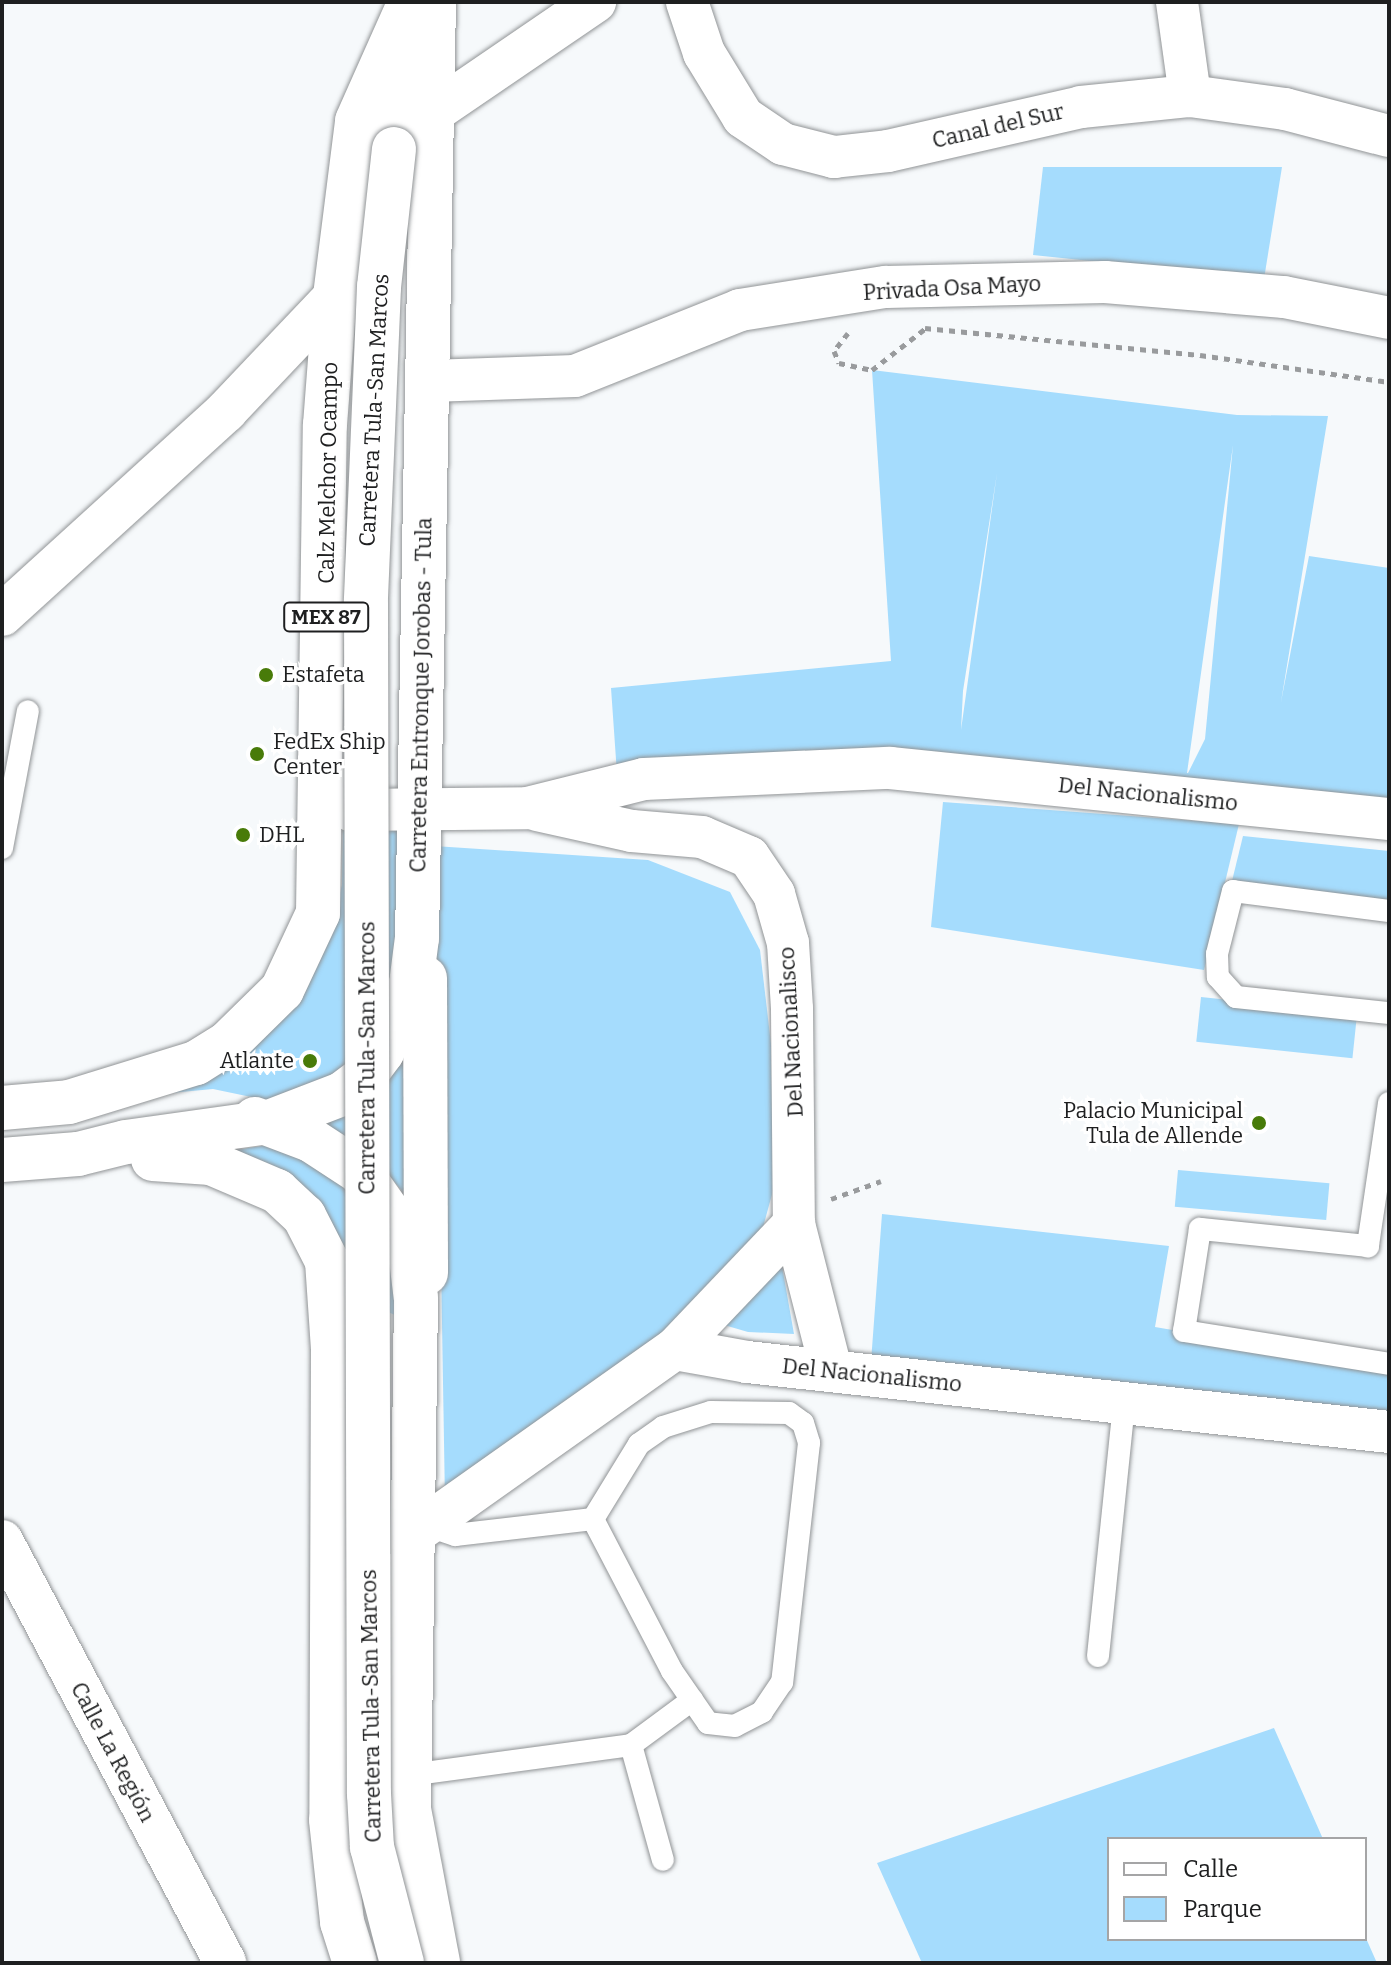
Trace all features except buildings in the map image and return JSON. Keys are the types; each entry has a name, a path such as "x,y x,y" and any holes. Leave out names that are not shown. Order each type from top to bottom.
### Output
{"main road":[{"name":"Calz Melchor Ocampo","path":"69,1102 196,1063 229,1042 282,990 318,913 325,425 335,296 357,121 410,2"},
{"path":"410,123 423,2"},
{"name":"Carretera Entronque Jorobas - Tula","path":"78,1154 269,1122 342,1094 362,1079 399,1019 417,938 415,812 430,381 410,123 434,2"},
{"name":"Carretera Tula-San Marcos","path":"402,1963 372,1847 368,1762 366,603 379,287 410,123"},
{"path":"416,1297 426,1279 424,962 417,938"},
{"path":"2,1108 69,1102 199,1110 269,1122 337,1153 360,1172 401,1230 416,1297 414,1364 419,1530 409,1809 438,1963"},
{"path":"2,1160 78,1154 211,1163 277,1191 304,1216 327,1261 333,1348 331,1820 342,1922 355,1963"},
{"path":"333,1348 358,1326 376,1324 398,1337 414,1364"}],"street":[{"path":"357,121 410,123 595,2"},
{"name":"Canal del Sur","path":"687,2 704,53 743,117 783,144 834,157 888,151 1081,107 1190,96 1285,109 1389,136"},
{"path":"1177,2 1190,96"},
{"name":"Privada Osa Mayo","path":"430,381 575,376 740,310 886,287 1105,282 1284,297 1389,318"},
{"path":"2,615 226,411 335,296"},
{"path":"322,765 334,792 351,810 415,812 528,808"},
{"name":"Del Nacionalismo","path":"528,808 644,779 890,768 1389,819"},
{"name":"Del Nacionalisco","path":"528,808 632,831 702,837 749,857 774,894 788,943 792,1009 794,1224 831,1369"},
{"path":"419,1530 675,1349 794,1224"},
{"name":"Del Nacionalismo","path":"675,1349 747,1362 1389,1432"},
{"name":"Calle La Región","path":"2,1541 225,1963"}],"lane":[{"path":"2,848 28,711"},
{"path":"1389,911 1233,891 1217,954 1218,977 1236,997 1389,1013"},
{"path":"1388,1111 1368,1246 1200,1229 1184,1331 1389,1364"},
{"path":"1098,1656 1124,1403"},
{"path":"711,1412 789,1413 803,1423 809,1443 782,1682 762,1712 735,1726 708,1723 692,1700 593,1519 639,1444 663,1427 711,1412"},
{"path":"419,1530 455,1535 593,1519"},
{"path":"410,1775 631,1745 692,1700"},
{"path":"631,1745 663,1860"}],"path":[{"path":"913,328 1200,355 1389,382"},
{"path":"860,331 846,333 834,351 839,363 872,370 926,328"},
{"path":"794,1224 838,1194 881,1181"}],"green space":[{"path":"1043,167 1282,167 1264,279 1033,255"},
{"path":"872,370 1237,415 1328,416 1281,702 1309,556 1389,568 1389,817 892,764 618,788 611,688 891,661","holes":["1233,445 1205,739 1187,773","997,473 961,730 963,691"]},
{"path":"943,802 1239,824 1204,970 931,927"},
{"path":"398,826 398,953 392,986 343,1072 285,1104 213,1089 170,1093 299,995 320,961 342,885 343,828"},
{"path":"1243,836 1389,851 1389,901 1232,881"},
{"path":"434,846 648,860 730,892 760,950 771,1044 774,1187 759,1242 654,1345 445,1501"},
{"path":"1201,997 1357,1013 1352,1058 1196,1042"},
{"path":"403,1051 416,1223 402,1191 382,1167 343,1135 315,1123"},
{"path":"280,1143 339,1175 397,1264 399,1317 384,1310 224,1152"},
{"path":"1178,1170 1329,1183 1326,1220 1175,1207"},
{"path":"882,1214 1169,1246 1155,1327 1389,1367 1389,1415 870,1375"},
{"path":"780,1255 794,1334 748,1332 707,1320"},
{"path":"1274,1728 1322,1837 1107,1837 1107,1941 1367,1940 1377,1963 922,1963 877,1863"}],"place":[{"name":"Estafeta","path":"266,675"},
{"name":"FedEx Ship Center","path":"257,754"},
{"name":"DHL","path":"243,835"},
{"name":"Atlante","path":"310,1061"},
{"name":"Palacio Municipal Tula de Allende","path":"1259,1123"}]}
